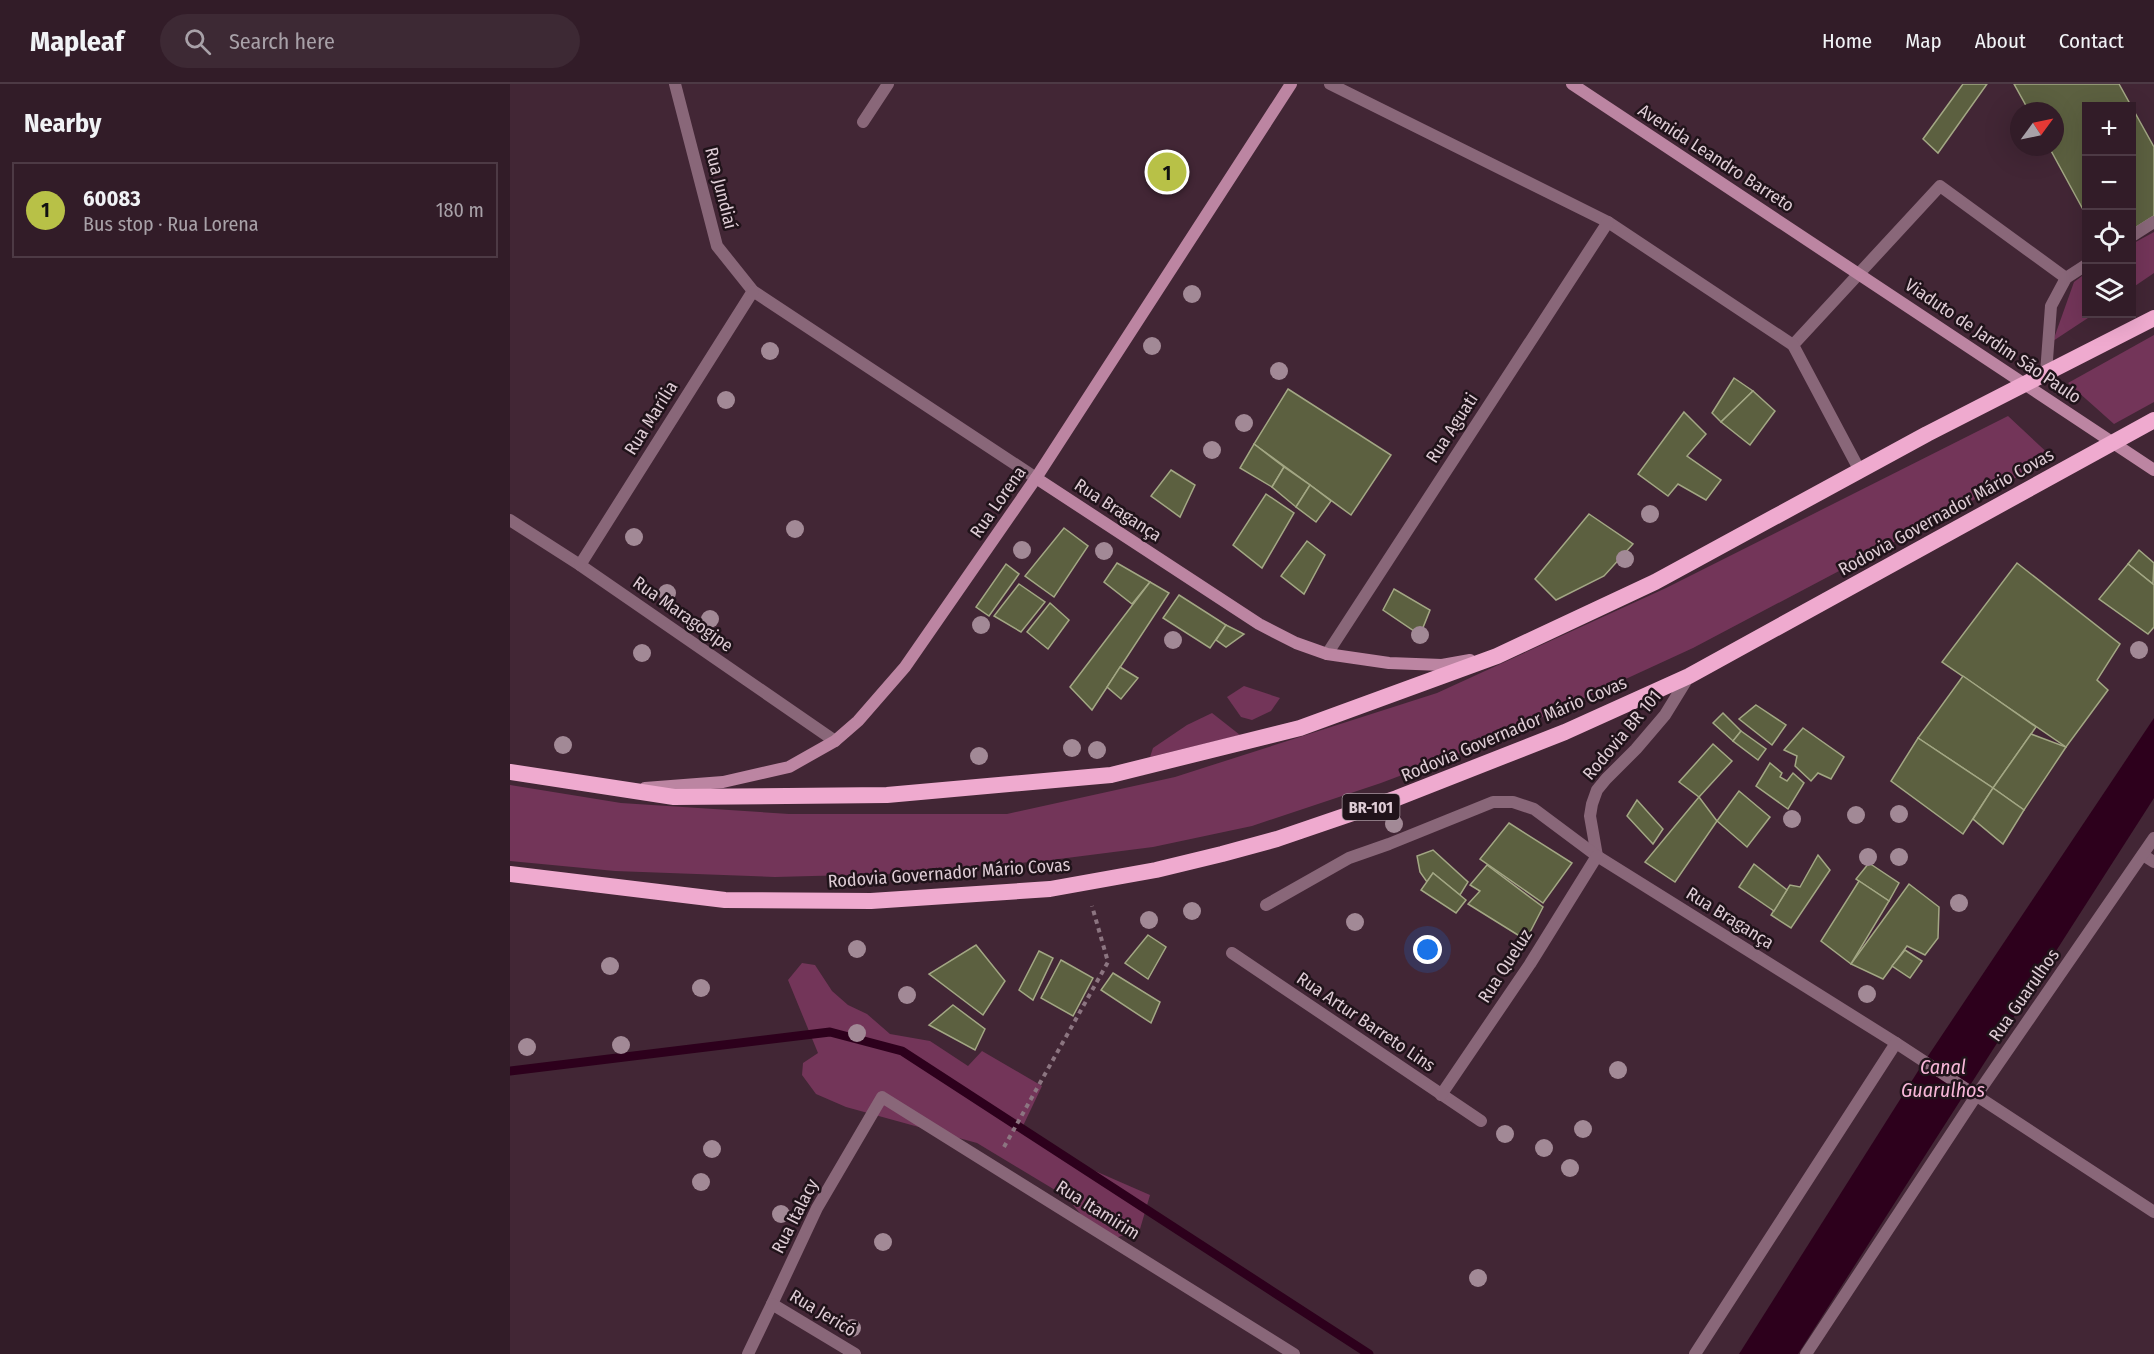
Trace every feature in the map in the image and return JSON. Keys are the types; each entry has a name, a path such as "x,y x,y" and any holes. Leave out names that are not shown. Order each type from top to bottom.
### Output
{"highway":[{"path":"510,772 674,796 887,795 1111,775 1300,728 1497,656 1656,582 1860,471 2154,318"},
{"name":"Rodovia Governador Mário Covas","path":"510,874 725,900 871,901 1050,889 1156,870 1222,854 1397,798 1566,732 1689,676 2154,420"}],"main road":[{"name":"Rua Lorena","path":"623,790 723,782 789,767 835,741 858,721 905,668 1036,478 1291,84"},
{"name":"Avenida Leandro Barreto","path":"1572,84 1811,242"},
{"name":"Viaduto de Jardim São Paulo","path":"1811,242 2154,470"},
{"name":"Rua Bragança","path":"1036,478 1259,624 1296,644 1327,654 1389,663 1442,665 1497,656"}],"street":[{"name":"Rua Jundiaí","path":"675,84 717,246 753,291"},
{"path":"864,122 888,84"},
{"path":"1330,84 1608,222 1793,345 1860,471"},
{"path":"1793,345 1940,186 2066,278"},
{"name":"Rua Aguati","path":"1327,654 1608,222"},
{"path":"2136,233 2154,222"},
{"path":"2046,373 2052,306 2066,278 2082,268"},
{"name":"Rua Bragança","path":"753,291 1036,478"},
{"name":"Rua Marília","path":"580,565 753,291"},
{"name":"Rua Maragogipe","path":"510,520 580,565 835,741"},
{"name":"Rodovia BR 101","path":"1597,855 1590,816 1597,790 1665,715 1689,676"},
{"name":"Rua Bragança","path":"1266,905 1349,858 1493,802 1513,802 1534,809 1597,855 1896,1043 2154,1212"},
{"name":"Rua Guarulhos","path":"1806,1354 1973,1094 2154,838"},
{"name":"Rua Queluz","path":"1441,1095 1530,964 1597,855"},
{"path":"2143,855 2154,862"},
{"name":"Rua Artur Barreto Lins","path":"1232,953 1481,1120"},
{"path":"1695,1354 1896,1043"},
{"name":"Rua Italacy","path":"748,1354 817,1208 882,1097"},
{"name":"Rua Itamirim","path":"882,1097 1294,1354"},
{"name":"Rua Jericó","path":"772,1304 855,1354"}],"path":[{"path":"1013,1131 1108,962 1085,883"}],"shaded area":[{"path":"2154,232 2154,273 2136,285 2136,264 2136,242"},
{"path":"2082,276 2082,318 2088,318 2053,341 2074,282"},
{"path":"2154,335 2154,402 2114,424 2068,383"},
{"path":"2008,416 2053,458 1693,648 1484,744 1381,783 1252,826 1153,847 1043,861 888,874 775,877 615,871 510,861 510,785 621,803 789,814 1007,814 1175,777 1437,693 1666,588"},
{"path":"1244,686 1280,698 1271,711 1252,720 1241,717 1227,697"},
{"path":"1212,713 1240,735 1150,757 1153,748 1187,725"},
{"path":"802,963 815,965 832,991 848,1005 867,1014 890,1034 930,1041 968,1066 982,1051 1042,1086 1022,1128 1063,1157 1150,1195 1140,1229 1105,1242 1065,1196 977,1143 846,1107 816,1094 802,1075 803,1063 818,1053 788,980"}],"water":[{"name":"Canal Guarulhos","path":"2154,718 2154,798 1798,1354 1739,1354 1920,1068"}],"building":[{"path":"1963,84 1987,84 1938,153 1923,139"},
{"path":"2014,84 2119,84 2129,102 2082,102 2082,208 2054,156 2064,156 2064,102 2024,102"},
{"path":"2136,114 2154,147 2154,216 2136,227"},
{"path":"1734,378 1753,391 1721,422 1712,413"},
{"path":"1288,389 1391,455 1351,515 1254,444"},
{"path":"1753,391 1775,411 1750,445 1721,422"},
{"path":"1684,412 1706,434 1687,456 1721,480 1706,500 1678,484 1668,496 1638,474"},
{"path":"1254,444 1284,467 1272,487 1240,468"},
{"path":"1284,467 1310,485 1296,507 1272,487"},
{"path":"1171,470 1195,485 1180,517 1151,496"},
{"path":"1310,485 1331,501 1316,522 1296,507"},
{"path":"1266,494 1294,513 1262,568 1233,545"},
{"path":"1589,514 1633,544 1604,576 1556,600 1535,579"},
{"path":"1064,528 1088,546 1054,597 1025,576"},
{"path":"1307,541 1325,555 1304,594 1281,576"},
{"path":"2139,550 2154,563 2153,584 2128,564"},
{"path":"1117,563 1150,582 1132,604 1104,582"},
{"path":"2017,563 2120,644 2097,680 2108,690 2066,747 1942,662"},
{"path":"1006,564 1019,574 989,616 976,607"},
{"path":"2128,564 2154,585 2154,627 2148,634 2099,599"},
{"path":"1150,582 1169,593 1092,710 1070,687"},
{"path":"1019,584 1045,602 1021,632 994,616"},
{"path":"1394,589 1430,610 1420,635 1383,610"},
{"path":"1179,595 1226,625 1210,648 1163,618"},
{"path":"1050,603 1069,620 1048,649 1027,632"},
{"path":"1226,625 1244,634 1226,647 1216,640"},
{"path":"1120,667 1138,678 1121,699 1107,687"},
{"path":"1963,676 2036,727 1993,788 1918,738"},
{"path":"1756,705 1786,725 1772,745 1739,719"},
{"path":"1723,713 1741,731 1733,741 1713,723"},
{"path":"1803,728 1844,757 1831,779 1818,773 1811,781 1795,766 1797,756 1784,750"},
{"path":"1741,731 1766,749 1758,760 1733,741"},
{"path":"2031,734 2066,747 2024,810 1993,788"},
{"path":"1918,738 1993,788 1963,834 1891,781"},
{"path":"1713,744 1732,761 1699,797 1679,782"},
{"path":"1770,763 1782,773 1780,777 1787,781 1793,773 1804,783 1788,809 1756,786"},
{"path":"1993,788 2024,810 2003,844 1973,819"},
{"path":"1739,791 1770,817 1747,847 1717,821"},
{"path":"1699,797 1717,821 1675,882 1645,862"},
{"path":"1637,800 1663,829 1653,844 1627,816"},
{"path":"1509,823 1572,863 1543,903 1480,859"},
{"path":"1433,850 1468,882 1460,895 1433,873 1427,882 1420,872 1417,856"},
{"path":"1818,855 1830,870 1791,928 1771,915 1790,885 1800,887"},
{"path":"1869,863 1899,883 1889,901 1856,879"},
{"path":"1754,864 1787,890 1774,911 1739,887"},
{"path":"1487,865 1543,907 1526,940 1468,904 1480,891 1470,885"},
{"path":"1433,873 1466,900 1456,913 1421,890"},
{"path":"1859,881 1889,901 1851,964 1821,941"},
{"path":"1909,884 1939,907 1938,938 1925,955 1907,946 1883,979 1851,964"},
{"path":"1148,935 1166,947 1148,979 1125,963"},
{"path":"976,945 1005,981 983,1015 929,974"},
{"path":"1905,950 1922,961 1910,978 1892,966"},
{"path":"1039,951 1053,958 1033,1000 1019,990"},
{"path":"1061,960 1093,978 1073,1016 1041,998"},
{"path":"1113,973 1160,1002 1151,1023 1101,990"},
{"path":"953,1005 985,1029 975,1050 929,1025"}],"waterway":[{"path":"510,1071 830,1032 902,1051 1369,1354"}],"place":[{"name":"60083","path":"1167,172"}]}
